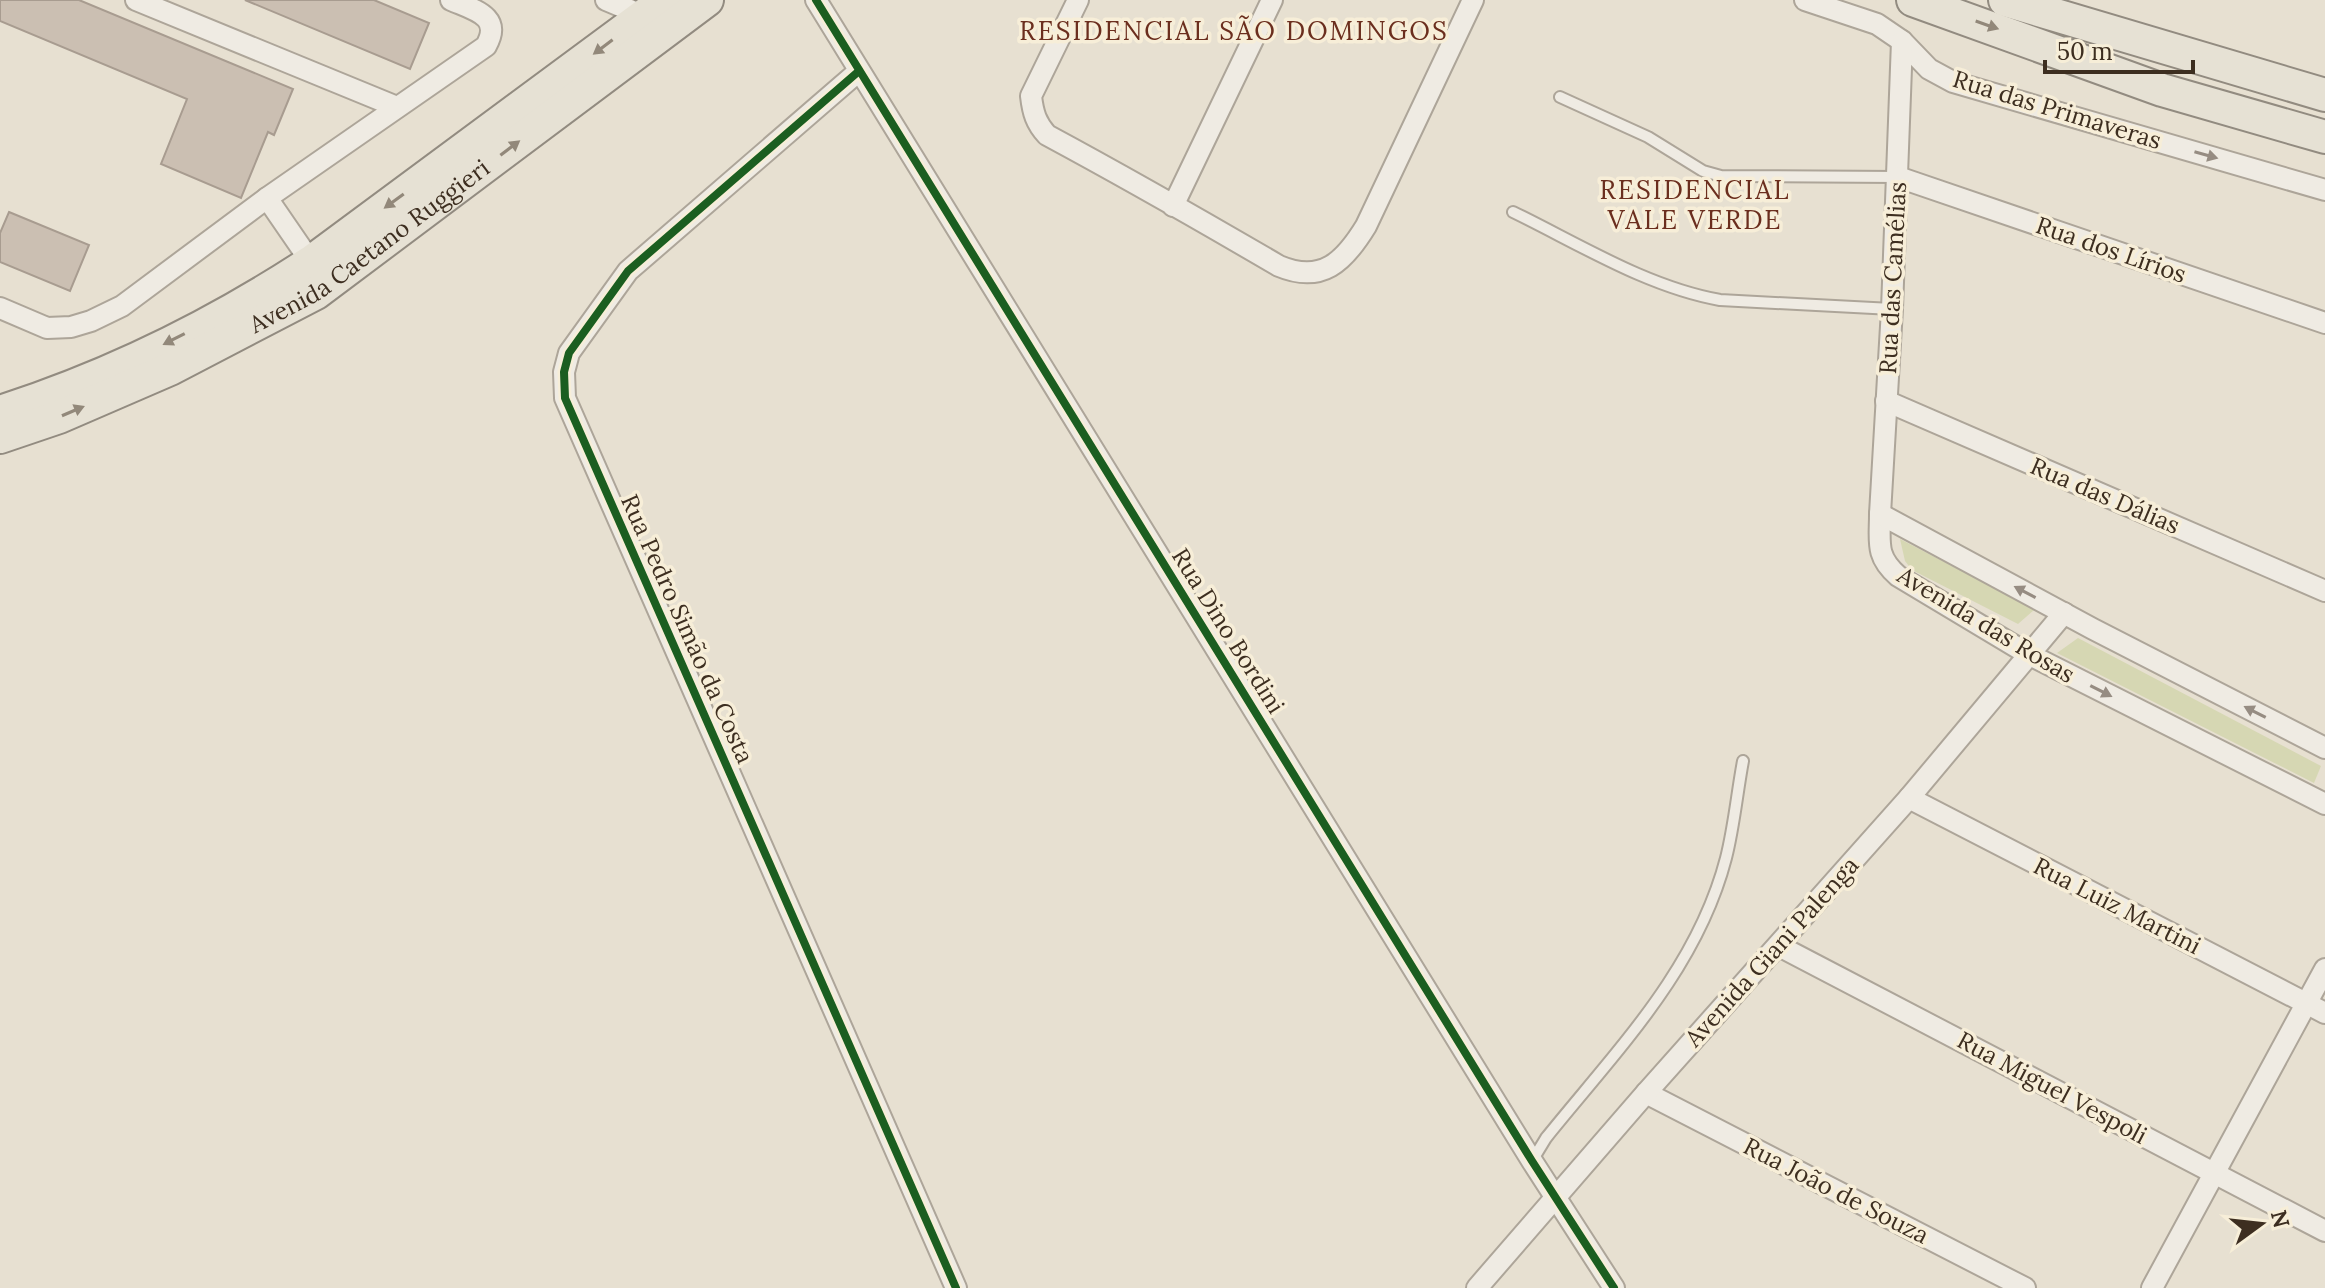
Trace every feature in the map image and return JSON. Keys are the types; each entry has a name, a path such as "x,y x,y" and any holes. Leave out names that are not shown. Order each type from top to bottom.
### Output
{"main road":[{"name":"Avenida Caetano Ruggieri","path":"0,437 59,417 170,369 316,293 707,0"},
{"path":"1913,0 2162,90 2325,137"},
{"path":"2005,0 2325,95"},
{"name":"Avenida Caetano Ruggieri","path":"0,412 52,395 261,295 311,262 655,8"}],"street":[{"path":"136,0 397,107"},
{"path":"0,308 47,328 71,327 122,306 267,198 486,46 492,35 490,22 481,14 451,0"},
{"path":"606,0 655,8"},
{"name":"Rua Dino Bordini","path":"816,0 1532,1161 1616,1286"},
{"path":"1078,0 1031,96 1038,125 1047,135 1296,273 1317,272 1337,264 1353,247 1366,226 1473,0"},
{"path":"1173,206 1272,0"},
{"name":"Rua das Primaveras","path":"1805,0 1877,24 1902,41 1929,69 1953,82 2325,190"},
{"name":"Rua das Camélias","path":"1880,514 1892,309 1902,41"},
{"name":"Rua Pedro Simão da Costa","path":"859,71 628,271 569,353 564,372 565,398 956,1288"},
{"name":"Rua dos Lírios","path":"1898,177 2325,323"},
{"path":"267,198 311,262"},
{"name":"Rua das Dálias","path":"1886,401 2325,591"},
{"name":"Avenida das Rosas","path":"2325,748 1880,514 1879,549 1891,570 2028,654 2325,804"},
{"name":"Avenida Giani Palenga","path":"1477,1288 1909,798 2064,613"},
{"name":"Rua Luiz Martini","path":"1909,798 2316,1008"},
{"name":"Rua Miguel Vespoli","path":"1779,946 2325,1231"},
{"path":"2152,1288 2316,1008 2325,969"},
{"name":"Rua João de Souza","path":"1646,1093 2025,1288"}],"lane":[{"path":"1560,97 1648,137 1703,171 1721,176 1898,177"},
{"path":"1513,212 1659,283 1693,295 1720,300 1892,309"},
{"path":"1532,1161 1546,1138 1655,1006 1685,959 1726,859 1743,761"}],"green space":[{"path":"1900,539 2035,609 2018,624 1912,570 1905,561"},
{"path":"2078,638 2321,766 2314,783 2057,653"}],"building":[{"path":"0,0 79,0 293,89 274,135 268,132 241,198 161,164 187,99 0,21"},
{"path":"245,0 374,0 429,23 410,69"},
{"path":"9,212 89,245 70,291 0,262 0,233"}],"cycle path":[{"path":"816,0 1532,1161 1614,1288"},
{"path":"859,71 628,271 569,353 564,372 565,398 956,1288"}],"district":[{"name":"RESIDENCIAL SÃO DOMINGOS","path":"1234,31"},
{"name":"RESIDENCIAL VALE VERDE","path":"1695,205"}]}
